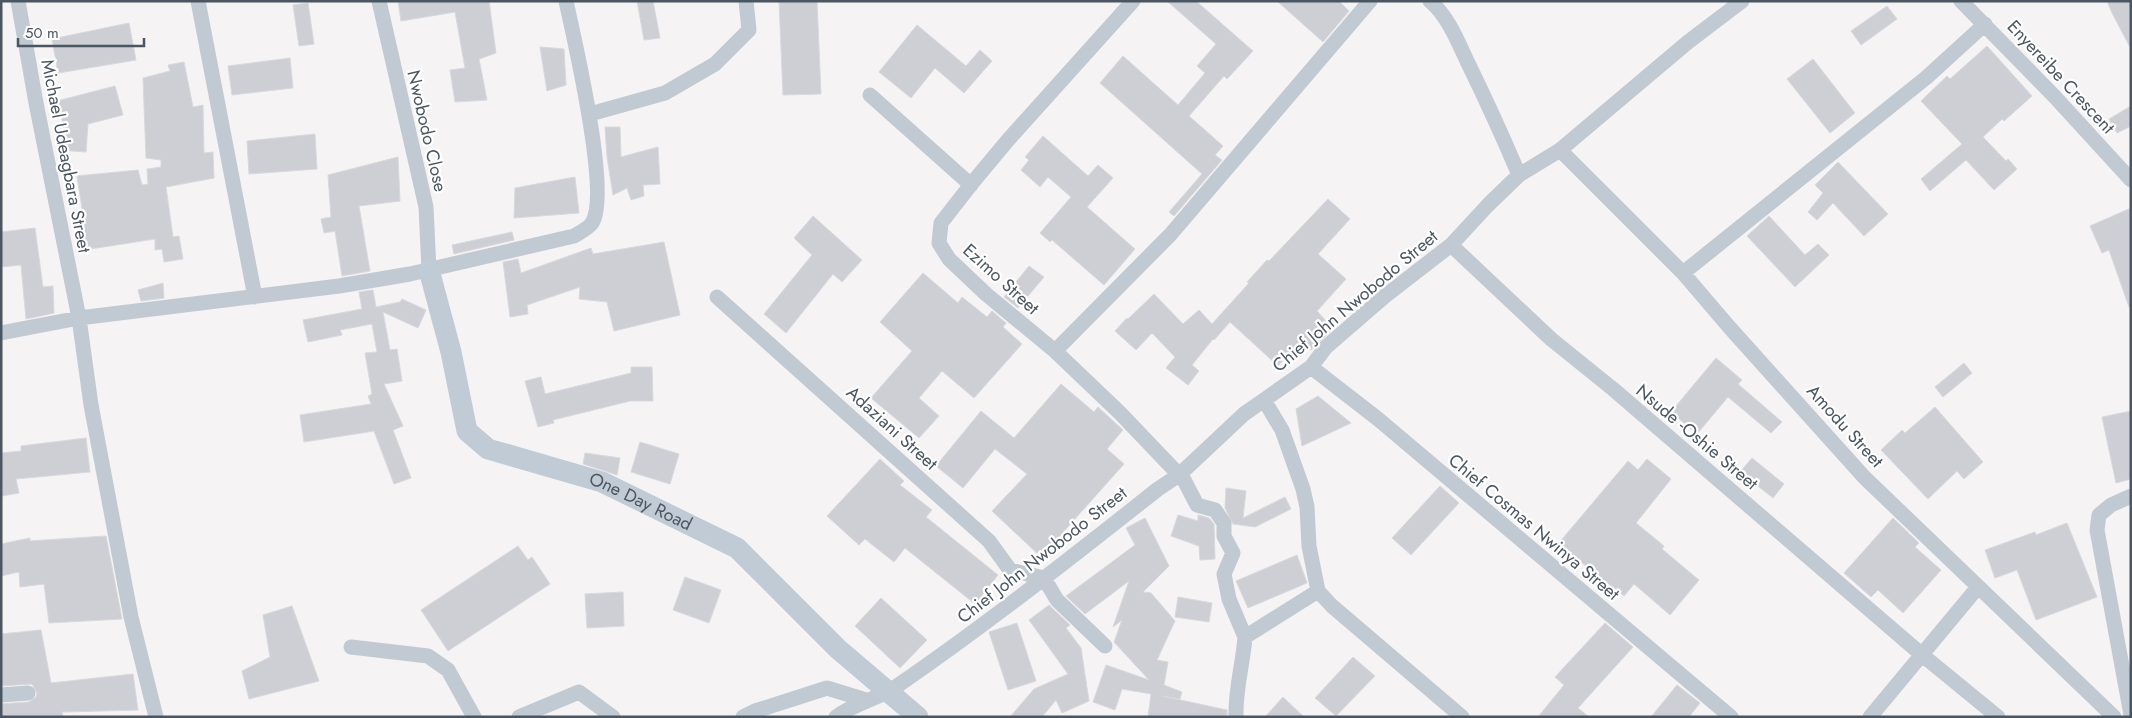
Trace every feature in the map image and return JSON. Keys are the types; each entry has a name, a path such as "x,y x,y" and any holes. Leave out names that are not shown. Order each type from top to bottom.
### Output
{"main road":[{"name":"One Day Road","path":"429,270 451,352 467,431 488,449 602,482 737,548 838,650 918,717"}],"street":[{"name":"Michael Udeagbara Street","path":"18,1 36,103 79,318 91,405 131,617 156,717"},
{"path":"198,1 255,297"},
{"name":"Nwobodo Close","path":"379,1 426,207 429,270"},
{"path":"1,333 79,318 339,286 429,270 574,236 592,223 598,203 590,114 566,1"},
{"path":"590,114 665,93 715,64 749,30 746,1"},
{"name":"Ezimo Street","path":"1133,1 1008,140 971,185 941,223 939,243 948,259 986,294 1055,351 1120,414 1184,480 1197,505 1215,510 1224,523 1224,536 1233,554 1224,574 1229,599 1245,637"},
{"path":"1055,351 1170,235 1370,1"},
{"path":"1430,1 1440,9 1460,46 1497,121 1519,175"},
{"name":"Chief John Nwobodo Street","path":"836,717 866,700 888,691 965,639 1158,489 1179,475 1244,414 1311,367 1326,347 1385,296 1451,246 1488,205 1519,175 1560,150 1688,42 1742,1"},
{"name":"Enyereibe Crescent","path":"1961,1 1985,24 2131,180"},
{"path":"1683,273 1928,77 1985,24"},
{"path":"870,95 971,185"},
{"name":"Amodu Street","path":"1560,150 1683,273 1864,477 2114,717"},
{"name":"Nsude -Oshie Street","path":"1451,246 1551,339 1921,654 1998,717"},
{"name":"Adaziani Street","path":"717,297 989,541 1010,570 1044,578"},
{"name":"Chief Cosmas Nwinya Street","path":"1311,367 1371,414 1731,717"},
{"path":"1264,400 1282,430 1303,489 1307,507 1309,546 1318,592 1462,717"},
{"path":"2131,496 2111,505 2099,515 2097,530 2131,715"},
{"path":"1044,578 1057,600 1105,646"},
{"path":"1870,717 1978,587"},
{"path":"1236,717 1235,696 1242,667 1245,637 1318,592"},
{"path":"351,647 428,656 448,670 474,717"},
{"path":"743,717 755,711 827,688 866,700"},
{"path":"519,717 579,692 613,717"},
{"path":"1,695 28,693"}],"building":[{"path":"398,1 489,1 496,53 479,59 487,100 455,102 450,70 465,68 455,12 401,21"},
{"path":"637,1 653,1 660,38 644,40"},
{"path":"779,1 817,1 821,94 783,95"},
{"path":"1167,1 1196,1 1253,51 1227,79 1224,76 1189,116 1223,146 1215,155 1222,160 1174,216 1169,212 1202,174 1100,83 1123,56 1178,105 1205,73 1197,66 1216,44"},
{"path":"1277,1 1339,1 1349,11 1323,42"},
{"path":"2107,1 2131,1 2131,49 2112,13"},
{"path":"308,3 314,44 299,46 293,5"},
{"path":"1887,6 1897,19 1861,45 1851,31"},
{"path":"129,23 136,60 58,73 52,39"},
{"path":"917,25 966,66 980,50 992,61 964,93 935,68 911,98 879,72"},
{"path":"1987,46 2032,96 2004,121 2002,119 1983,137 2006,161 2008,159 2017,169 1994,190 1966,160 1930,191 1921,179 1962,144 1921,101 1947,76 1950,79"},
{"path":"540,47 564,49 566,85 547,91"},
{"path":"290,58 293,88 232,95 228,66"},
{"path":"1813,59 1855,113 1830,133 1787,79"},
{"path":"184,62 193,107 203,105 204,153 213,152 214,178 166,187 173,237 179,236 183,259 164,262 162,249 155,250 155,239 84,250 83,215 77,176 138,170 142,185 148,184 147,169 161,167 161,160 146,158 143,78 170,71 168,65"},
{"path":"115,86 123,115 88,124 86,152 59,150 60,135 66,135 57,101"},
{"path":"2131,106 2131,126 2117,133 2109,119"},
{"path":"605,127 620,127 621,157 658,147 660,184 643,185 644,196 631,200 627,188 613,195 607,157"},
{"path":"315,134 317,169 249,174 247,141"},
{"path":"1043,136 1088,176 1098,165 1113,178 1087,207 1135,249 1104,285 1052,240 1050,242 1040,233 1071,197 1048,177 1040,187 1021,170 1029,160 1025,157"},
{"path":"398,157 400,201 359,206 370,271 342,276 335,231 324,233 321,219 331,217 328,175"},
{"path":"1838,162 1888,214 1864,236 1833,203 1817,220 1808,212 1823,193 1815,185"},
{"path":"575,177 579,213 514,218 515,188"},
{"path":"1328,199 1350,219 1318,254 1346,279 1317,311 1333,329 1311,350 1301,340 1278,366 1230,322 1192,365 1199,371 1188,385 1166,368 1175,357 1152,333 1136,350 1115,331 1154,294 1183,324 1199,310 1212,324 1267,260 1269,261"},
{"path":"2131,208 2131,307 2129,307 2109,250 2102,253 2090,226"},
{"path":"813,216 862,260 842,282 833,274 786,333 764,314 812,255 794,238"},
{"path":"1769,216 1805,255 1818,244 1829,255 1795,287 1747,236"},
{"path":"35,228 43,287 53,286 54,313 26,319 21,265 1,267 1,232"},
{"path":"512,232 514,240 454,254 452,245"},
{"path":"664,242 680,315 614,331 607,302 579,299 580,287 527,305 528,314 510,317 503,262 518,259 521,273 591,248 593,254"},
{"path":"1029,266 1044,277 1018,308 1004,297"},
{"path":"923,273 958,303 962,297 987,317 992,311 1006,323 1003,327 1022,344 974,398 942,371 919,398 939,416 919,438 871,398 912,351 880,322"},
{"path":"163,283 164,298 141,301 138,290"},
{"path":"373,290 376,307 400,302 402,299 426,310 418,328 383,312 390,350 397,349 402,381 384,384 403,426 393,430 411,478 394,484 374,431 304,442 300,415 371,404 368,396 372,394 365,353 377,352 372,324 340,330 342,335 308,342 303,320 362,309 359,292"},
{"path":"1716,358 1742,380 1738,384 1782,422 1771,433 1728,397 1697,434 1671,412"},
{"path":"1964,363 1972,373 1943,397 1935,387"},
{"path":"631,367 652,367 653,401 630,401 553,420 554,423 538,427 525,381 541,377 545,394 631,373"},
{"path":"1061,384 1094,412 1098,407 1123,430 1107,449 1124,464 1041,557 992,511 1027,474 995,449 963,488 936,466 981,411 1014,438"},
{"path":"1318,396 1351,423 1302,446 1296,409"},
{"path":"1935,407 1983,462 1964,479 1957,471 1928,499 1881,450 1902,430 1905,433"},
{"path":"2131,411 2131,479 2116,483 2102,417"},
{"path":"86,438 90,472 16,479 19,493 2,496 1,453 21,451 21,446"},
{"path":"640,442 679,454 670,484 631,472"},
{"path":"585,453 620,458 617,475 583,464"},
{"path":"1752,458 1784,484 1773,498 1740,472"},
{"path":"880,459 904,481 900,485 932,510 926,517 998,575 975,604 905,548 894,562 865,539 859,545 827,516"},
{"path":"1647,459 1671,479 1636,523 1664,546 1662,549 1699,580 1670,615 1634,584 1624,596 1558,544 1628,461 1638,470"},
{"path":"1440,486 1459,503 1411,555 1392,538"},
{"path":"1226,488 1246,491 1243,518 1285,497 1291,509 1255,527 1233,524 1225,508"},
{"path":"1178,515 1198,521 1198,515 1209,518 1214,524 1215,559 1200,560 1199,546 1171,536"},
{"path":"1145,518 1169,566 1143,592 1151,593 1175,621 1157,660 1168,662 1164,685 1182,692 1180,699 1162,696 1227,710 1227,717 1148,717 1151,694 1122,689 1115,710 1093,702 1106,665 1149,680 1114,642 1122,620 1113,627 1129,581 1085,614 1066,596 1135,545 1126,528"},
{"path":"1893,518 1919,543 1915,547 1941,570 1903,613 1878,590 1871,597 1844,573"},
{"path":"2067,523 2097,597 2036,620 2017,570 1995,578 1985,550 2035,532 2036,535"},
{"path":"106,536 122,619 49,623 44,584 20,587 19,572 1,576 1,544 30,538 30,541"},
{"path":"518,546 528,560 532,557 550,584 448,651 421,610"},
{"path":"1297,555 1307,583 1248,608 1236,581"},
{"path":"685,577 721,590 709,623 673,610"},
{"path":"623,592 624,626 587,628 585,594"},
{"path":"1178,597 1212,603 1209,622 1175,617"},
{"path":"881,598 927,640 900,668 855,626"},
{"path":"1049,605 1070,625 1066,628 1081,648 1089,701 1062,713 1056,700 1042,717 1010,717 1034,689 1068,674 1029,620"},
{"path":"292,606 319,681 249,699 242,671 270,657 263,615"},
{"path":"1017,623 1036,681 1008,690 989,632"},
{"path":"1605,623 1633,647 1578,708 1589,717 1538,717 1564,685 1555,677"},
{"path":"41,630 51,683 133,674 138,710 62,712 63,717 1,717 1,704 29,702 36,697 37,693 32,684 1,686 1,634"},
{"path":"1353,657 1375,676 1336,716 1315,698"},
{"path":"1677,685 1700,703 1689,717 1651,717"},
{"path":"1283,697 1304,717 1265,717"}]}
